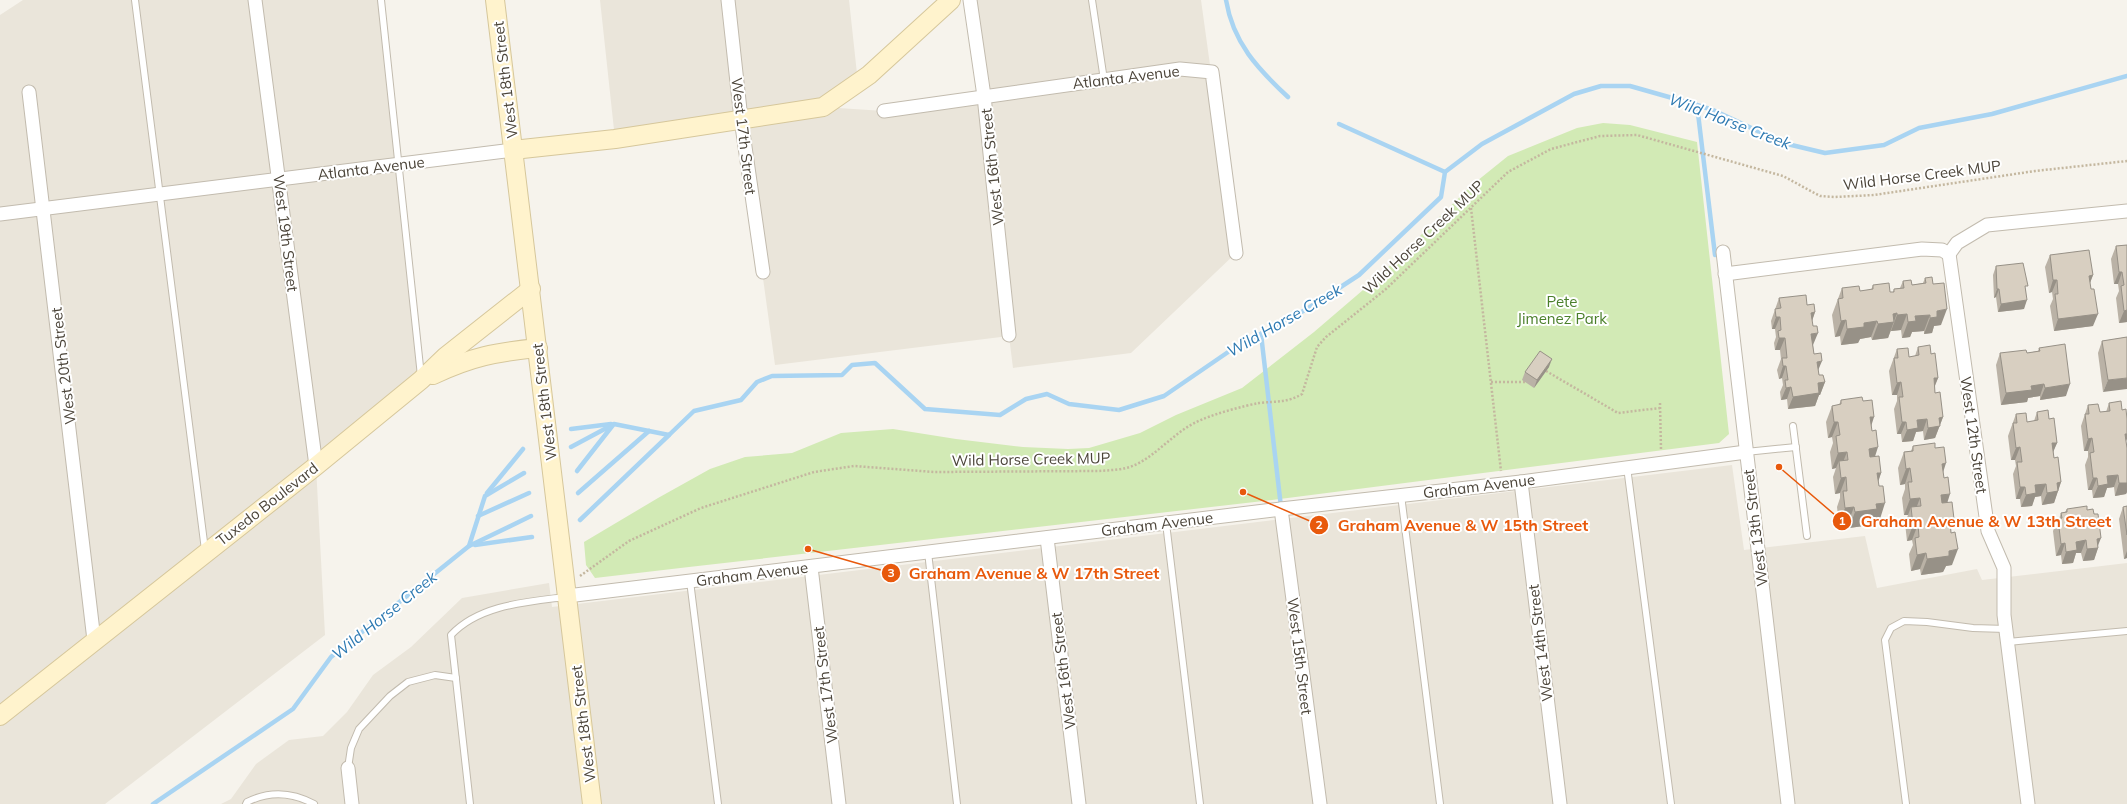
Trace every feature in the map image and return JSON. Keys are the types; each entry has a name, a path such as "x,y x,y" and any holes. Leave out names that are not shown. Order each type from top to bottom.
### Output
{"street":[{"name":"West 19th Street","path":"256,0 316,466"},
{"name":"West 18th Street","path":"495,0 592,804"},
{"name":"West 17th Street","path":"728,0 741,119 763,272"},
{"name":"Atlanta Avenue","path":"0,214 513,150 616,139 823,107 869,75 951,0"},
{"name":"West 16th Street","path":"970,0 984,96 1009,336"},
{"name":"Atlanta Avenue","path":"884,111 1180,69 1212,72 1236,253"},
{"name":"West 20th Street","path":"29,92 45,209 94,640"},
{"path":"1725,274 1922,249 1942,250 1949,254 1957,243 1987,225 2127,211"},
{"name":"West 13th Street","path":"1723,252 1788,804"},
{"name":"West 12th Street","path":"1949,254 1988,531 2004,568 2007,636 2028,804"},
{"name":"Tuxedo Boulevard","path":"0,716 94,640 316,466 421,380 446,356 531,289"},
{"path":"421,380 458,363 481,356 538,348"},
{"name":"Graham Avenue","path":"567,591 690,581 811,567 1281,509 1521,482 1746,452"},
{"name":"West 14th Street","path":"1521,482 1560,804"},
{"name":"West 15th Street","path":"1281,509 1320,804"},
{"name":"West 16th Street","path":"1047,538 1079,804"},
{"name":"West 17th Street","path":"811,567 839,804"},
{"path":"348,768 352,804"}],"lane":[{"path":"135,0 161,194 205,553"},
{"path":"381,0 421,380"},
{"path":"1092,0 1104,80"},
{"path":"1793,426 1807,536"},
{"path":"1746,452 1796,447"},
{"path":"1627,467 1671,804"},
{"path":"1401,495 1440,804"},
{"path":"1166,523 1200,804"},
{"path":"928,552 957,804"},
{"path":"690,581 718,804"},
{"path":"470,804 451,635 459,627 478,616 567,591"},
{"path":"1906,804 1885,640 1891,628 1904,621 1927,622 1973,628 2007,636 2127,631"},
{"path":"348,768 351,748 359,729 390,696 408,682 435,675 456,678"},
{"path":"246,804 262,794 283,794 314,804"}],"path":[{"name":"Wild Horse Creek MUP","path":"567,591 629,542 701,508 814,472 854,466 934,472 1099,471 1122,468 1134,465 1145,459 1180,431 1203,419 1258,404 1292,400 1302,394 1317,347 1321,342 1386,289 1508,172 1551,150 1608,135 1637,136 1783,176 1820,196 1835,197 1874,194 2035,171 2127,161"},
{"path":"1471,208 1503,484"},
{"path":"1546,371 1618,412 1660,408"},
{"path":"1491,382 1525,382"},
{"path":"1660,403 1662,463"}],"shaded area":[{"path":"23,0 381,0 421,380 316,466 325,635 105,804 0,804 0,15"},
{"path":"600,0 849,0 858,83 823,107 884,111 984,96 970,0 1201,0 1236,253 1131,353 1013,368 1009,336 775,365 741,119 615,139"},
{"path":"1732,465 1744,550 1865,536 1877,588 1977,569 1982,580 2127,563 2127,804 221,804 231,799 256,764 289,740 323,736 347,712 373,675 411,647 462,598 549,583 552,607"}],"green space":[{"name":"Pete Jimenez Park","path":"1603,123 1630,125 1697,142 1729,434 1719,443 1272,500 595,578 586,565 584,542 710,469 745,457 792,453 841,433 893,429 956,439 1023,447 1068,449 1089,448 1140,433 1176,415 1242,388 1314,332 1377,278 1472,185 1508,156 1577,128"}],"building":[{"path":"2127,245 2127,310 2124,311 2121,286 2124,285 2122,272 2119,272 2116,246"},
{"path":"2089,250 2093,275 2089,276 2091,289 2094,289 2098,314 2058,319 2055,294 2058,294 2057,280 2053,280 2050,255"},
{"path":"2023,263 2028,286 2025,286 2027,300 2001,304 1999,289 1997,289 1996,266"},
{"path":"1932,277 1933,284 1944,283 1947,309 1937,311 1937,317 1930,318 1930,315 1915,316 1916,321 1908,322 1907,314 1897,315 1897,313 1893,314 1894,322 1878,324 1877,321 1864,323 1864,327 1847,329 1846,320 1841,321 1838,299 1843,298 1842,288 1859,286 1860,291 1873,289 1873,285 1889,283 1890,292 1894,292 1894,289 1904,288 1903,281 1911,280 1912,285 1926,283 1925,278"},
{"path":"1806,295 1807,305 1814,304 1815,312 1811,313 1813,326 1817,326 1818,333 1811,334 1814,354 1821,353 1822,361 1817,362 1819,375 1823,375 1825,382 1818,383 1819,393 1793,397 1791,387 1786,388 1785,380 1788,380 1786,366 1783,366 1782,358 1787,358 1785,338 1779,338 1778,331 1781,330 1780,317 1776,317 1775,309 1781,308 1779,298"},
{"path":"2127,337 2127,378 2108,380 2102,341"},
{"path":"2065,344 2070,384 2045,388 2044,384 2031,386 2032,390 2006,393 2000,353 2026,350 2027,353 2040,351 2039,348"},
{"path":"1930,345 1931,354 1935,353 1938,378 1934,378 1935,393 1940,392 1943,417 1939,418 1940,426 1928,428 1927,419 1917,420 1918,428 1907,430 1906,422 1902,422 1899,397 1903,397 1901,382 1897,383 1894,358 1898,358 1897,349 1908,348 1909,357 1919,355 1918,347"},
{"path":"1540,351 1552,359 1537,380 1525,372"},
{"path":"1862,397 1863,401 1872,400 1874,417 1870,417 1872,431 1876,430 1878,447 1869,449 1870,457 1879,456 1881,473 1877,473 1879,486 1883,486 1885,503 1876,504 1877,509 1855,512 1854,507 1845,508 1843,491 1847,491 1846,477 1841,478 1839,461 1848,460 1847,452 1838,453 1836,436 1840,435 1838,422 1834,422 1832,406 1841,404 1841,400"},
{"path":"2121,401 2122,410 2126,409 2127,419 2127,434 2125,434 2127,448 2127,483 2119,483 2118,475 2107,476 2108,484 2098,486 2097,478 2093,478 2090,453 2094,452 2092,438 2088,439 2085,414 2089,414 2088,405 2098,404 2100,412 2110,411 2109,403"},
{"path":"2048,410 2049,419 2054,418 2057,443 2052,443 2054,458 2058,457 2061,482 2057,483 2058,491 2047,493 2046,484 2035,485 2036,493 2026,495 2025,487 2020,487 2017,462 2022,462 2020,447 2016,448 2013,423 2017,423 2016,414 2026,413 2027,422 2038,420 2037,412"},
{"path":"1935,443 1935,448 1944,447 1946,463 1942,464 1944,478 1948,477 1950,494 1941,495 1942,503 1952,502 1954,519 1950,520 1951,533 1955,532 1958,549 1949,551 1949,556 1927,559 1926,553 1917,555 1915,538 1919,537 1918,524 1913,525 1911,507 1921,506 1920,498 1910,499 1908,482 1912,482 1910,468 1906,469 1904,452 1913,451 1913,446"},
{"path":"2087,506 2087,510 2093,509 2094,514 2098,514 2101,538 2097,539 2098,548 2087,549 2086,540 2076,542 2077,550 2066,552 2065,543 2061,544 2058,519 2062,518 2061,513 2067,512 2067,509"},
{"path":"2127,506 2127,535 2123,507"}],"waterway":[{"path":"1226,0 1234,29 1248,54 1288,97"},
{"name":"Wild Horse Creek","path":"571,447 614,424 669,435 694,411 741,400 757,382 772,376 842,375 852,365 875,363 925,409 1000,415 1026,399 1047,394 1069,404 1119,410 1164,396 1234,348 1307,309 1359,275 1441,197 1445,172 1482,144 1574,94 1601,86 1630,86 1697,105 1713,110 1783,143 1825,153 1884,145 1919,128 1992,114 2127,76"},
{"path":"1697,105 1715,255"},
{"path":"1339,124 1445,172"},
{"path":"1261,334 1281,507"},
{"name":"Wild Horse Creek","path":"571,429 611,424"},
{"name":"Wild Horse Creek","path":"577,471 613,425"},
{"name":"Wild Horse Creek","path":"578,493 649,431"},
{"name":"Wild Horse Creek","path":"580,520 669,435"},
{"name":"Wild Horse Creek","path":"487,493 523,449"},
{"name":"Wild Horse Creek","path":"153,804 293,709 331,657 469,546 485,496 524,473"},
{"name":"Wild Horse Creek","path":"478,516 529,493"},
{"name":"Wild Horse Creek","path":"469,546 531,516"},
{"name":"Wild Horse Creek","path":"475,545 532,537"}],"place":[{"name":"Graham Avenue & W 13th Street","path":"1779,467"},
{"name":"Graham Avenue & W 15th Street","path":"1243,492"},
{"name":"Graham Avenue & W 17th Street","path":"808,549"}]}
